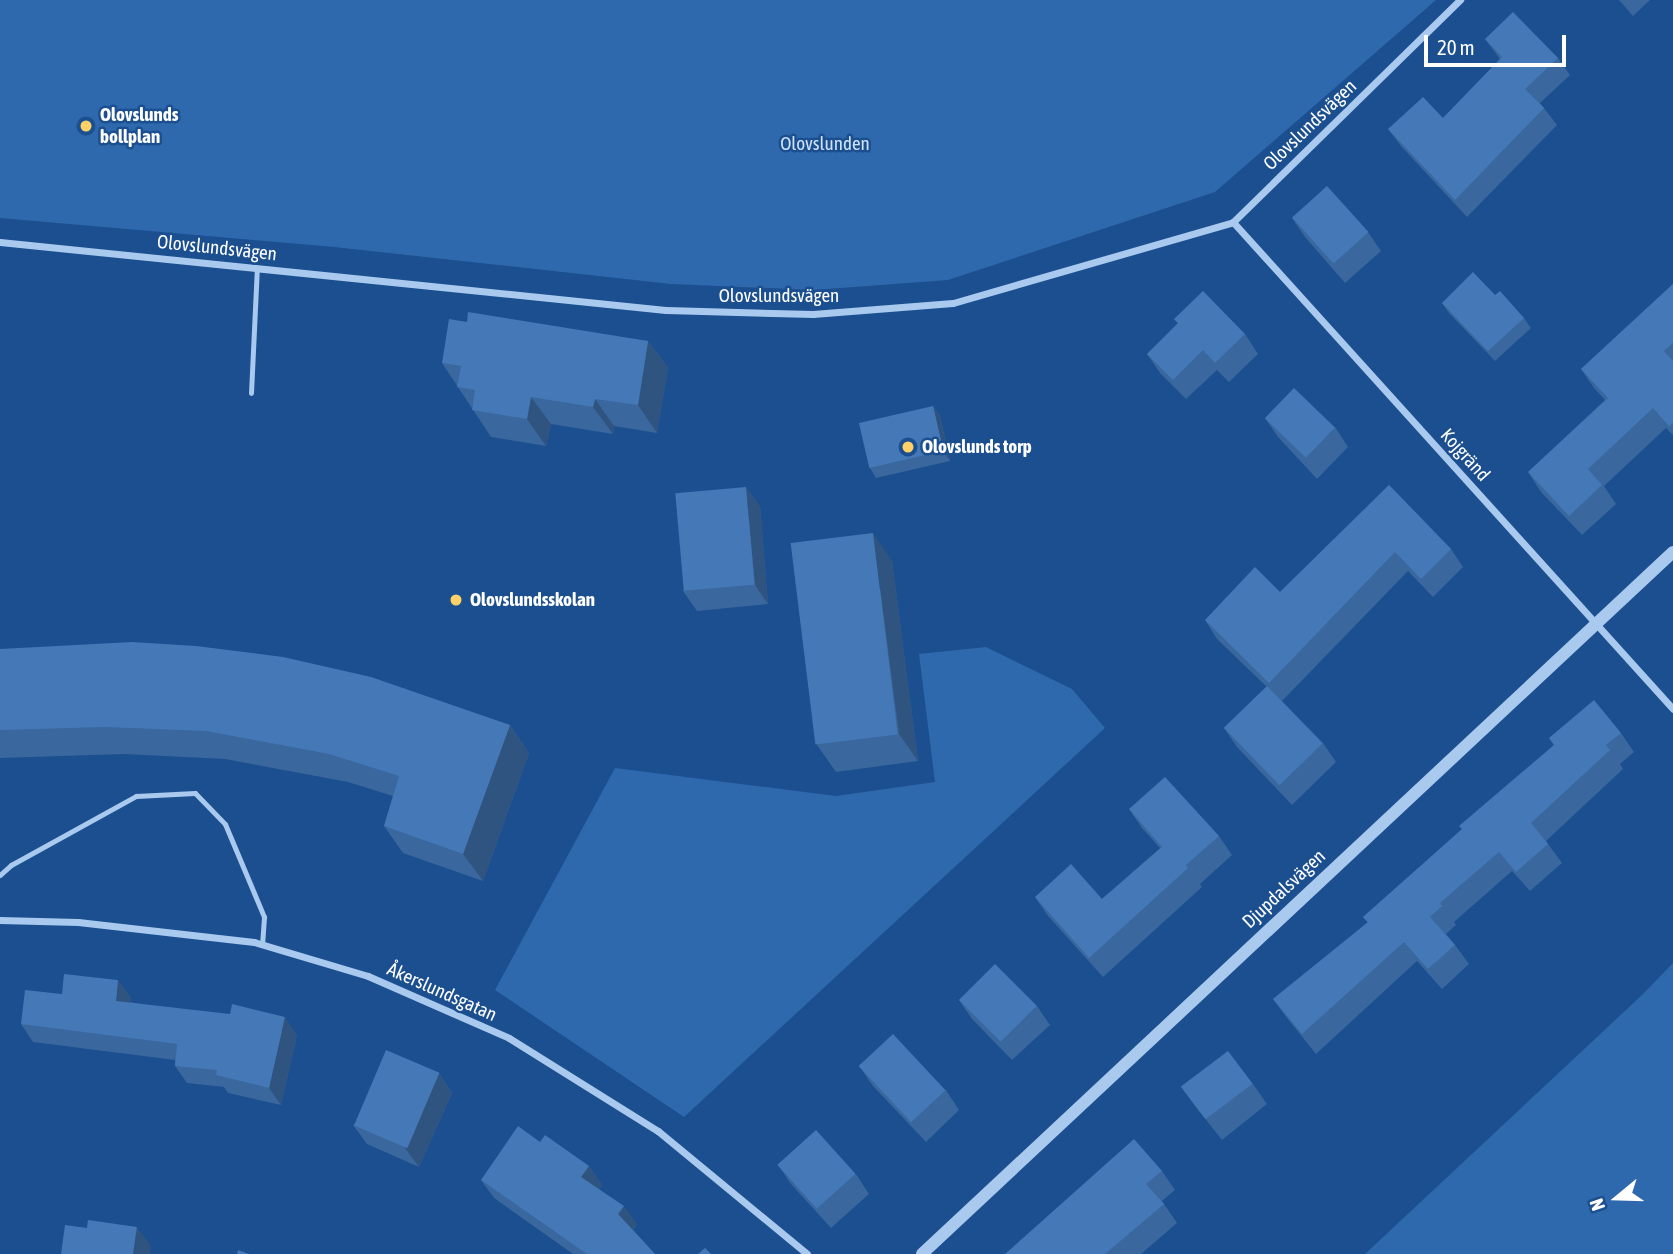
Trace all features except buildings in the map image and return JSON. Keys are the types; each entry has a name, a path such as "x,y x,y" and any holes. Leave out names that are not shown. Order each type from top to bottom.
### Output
{"street":[{"name":"Olovslundsvägen","path":"0,242 666,310 813,314 953,303 1233,222 1460,0"},
{"name":"Kojgränd","path":"1233,222 1673,709"},
{"name":"Djupdalsvägen","path":"922,1254 1673,552"},
{"name":"Åkerslundsgatan","path":"0,920 78,922 262,944 368,976 509,1038 658,1131 807,1254"}],"lane":[{"path":"251,393 257,268"},
{"path":"0,874 11,865 136,796 195,793 225,824 264,917 262,944"}],"green space":[{"name":"Olovslunden","path":"0,0 1436,0 1215,192 948,280 814,290 671,284 334,247 0,218"},
{"path":"986,647 1072,689 1105,728 684,1117 495,990 615,768 836,796 935,782 919,654"},
{"path":"1673,963 1673,1254 1365,1254 1642,995"}],"place":[{"name":"Olovslunds bollplan","path":"86,126"},
{"name":"Olovslunds torp","path":"908,447"},
{"name":"Olovslundsskolan","path":"456,600"}]}
